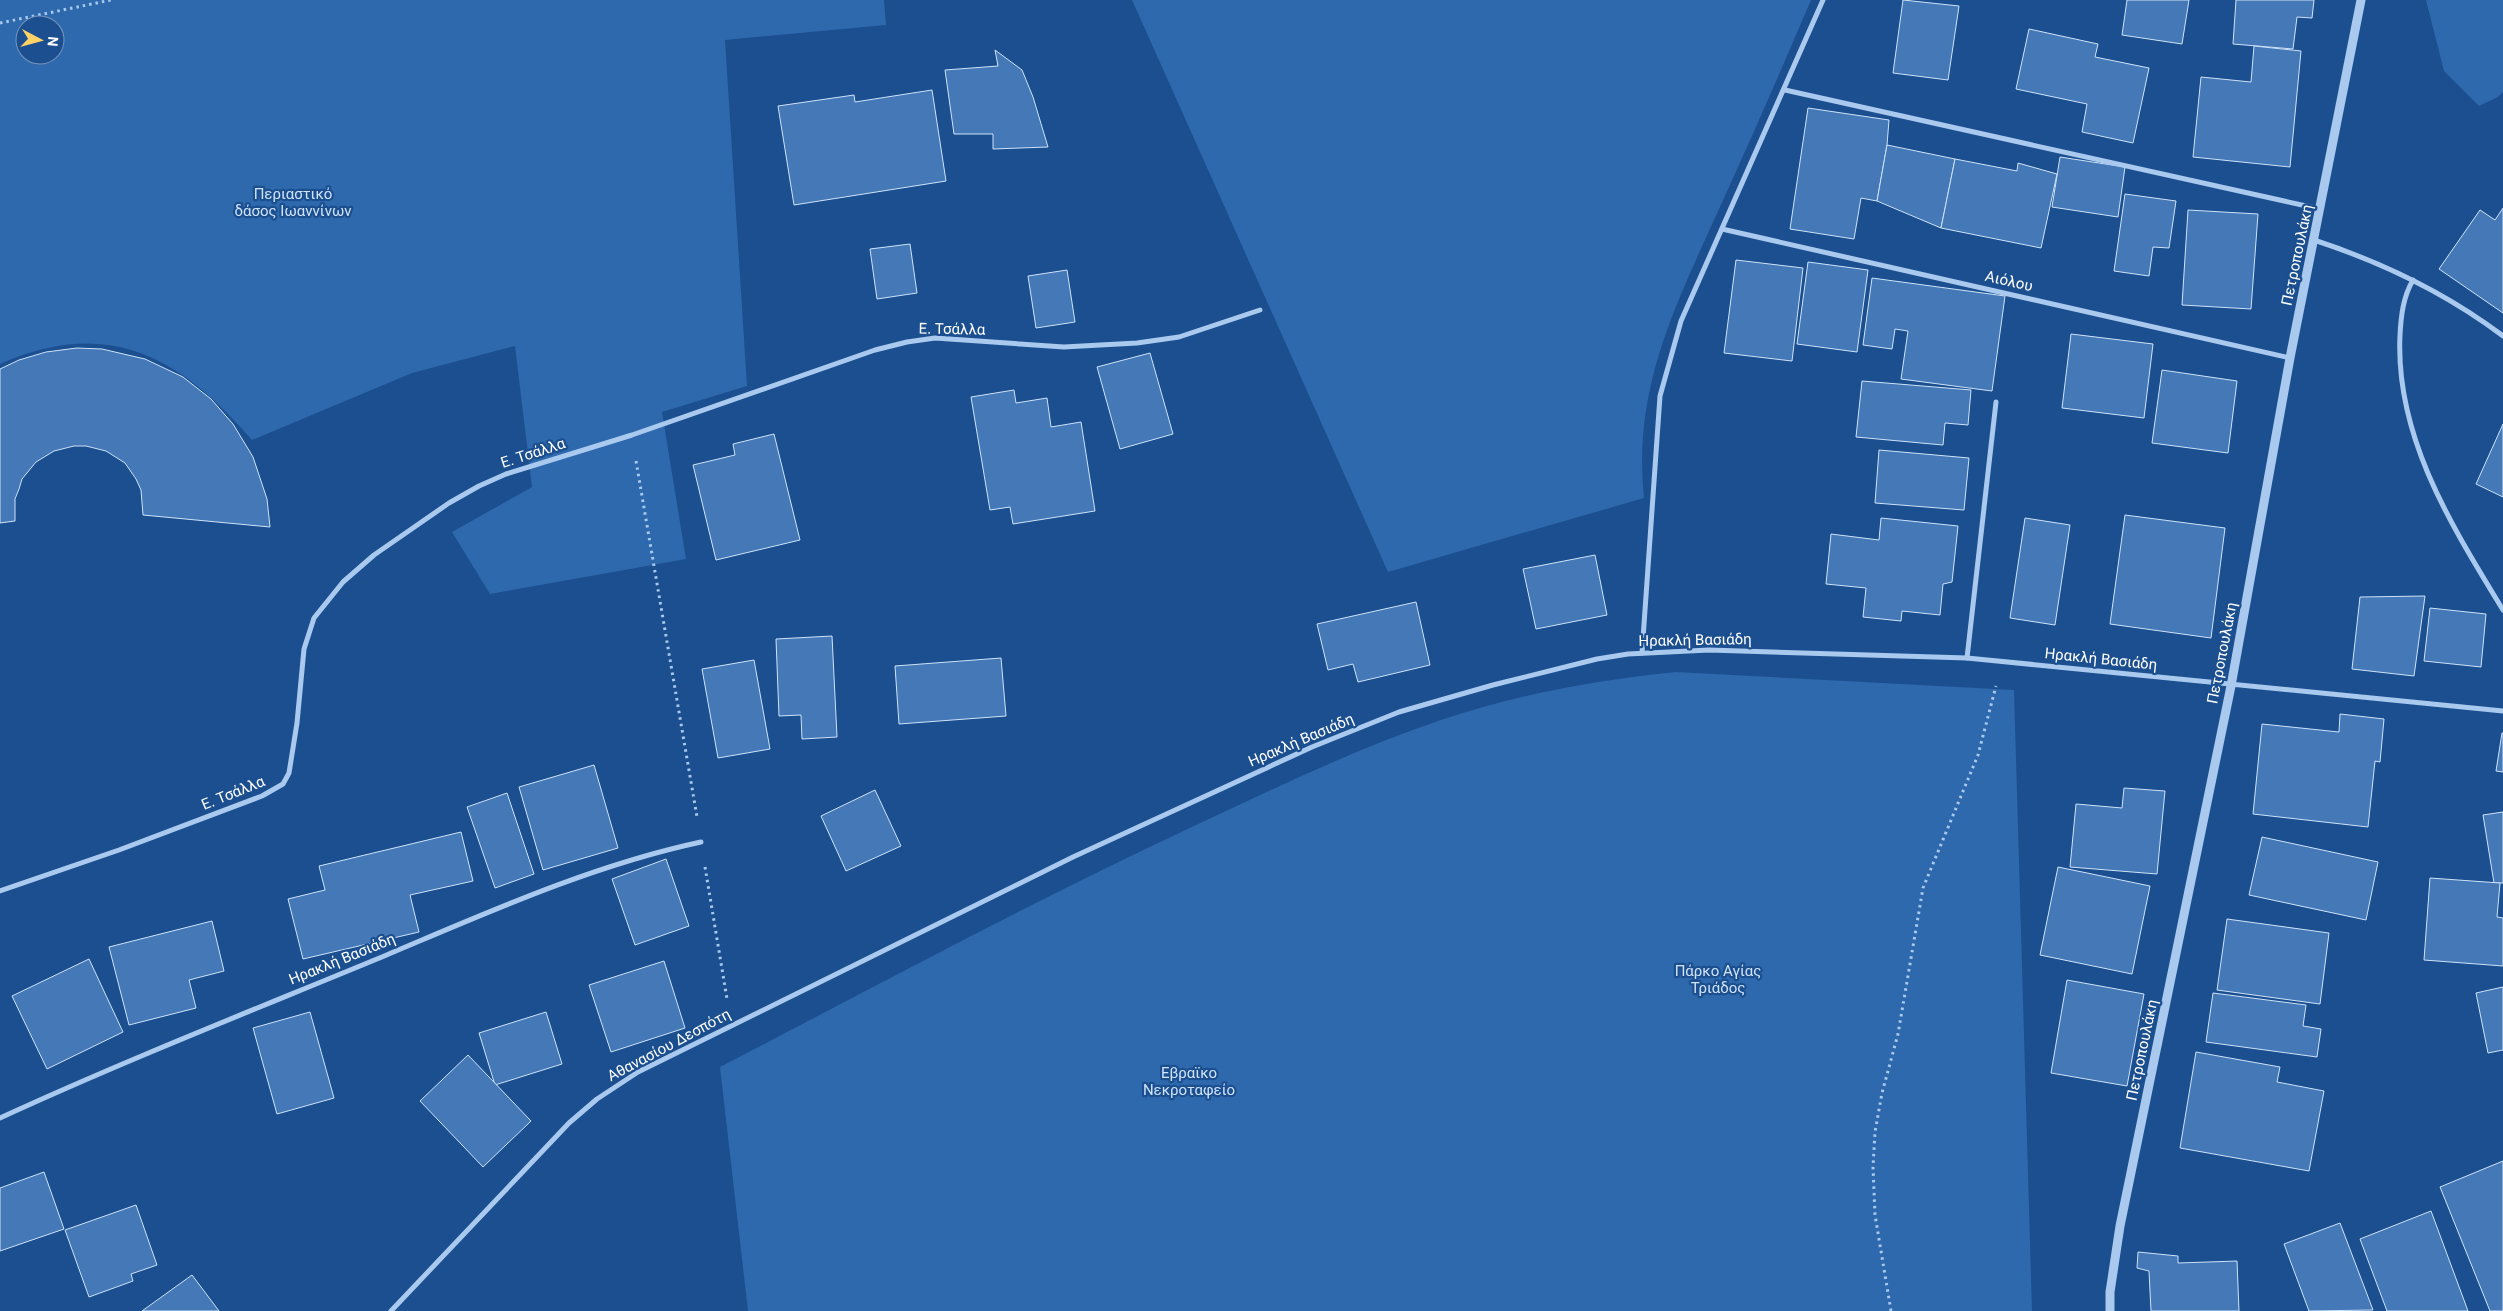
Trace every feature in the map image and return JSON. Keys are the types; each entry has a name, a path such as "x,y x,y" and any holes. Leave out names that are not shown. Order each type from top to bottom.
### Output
{"street":[{"path":"1642,653 1660,396 1681,320 1785,90 1823,0"},
{"name":"Πετροπουλάκη","path":"2110,1311 2110,1292 2120,1226 2231,686 2290,358 2361,0"},
{"path":"1785,90 2321,209"},
{"name":"Αιόλου","path":"1722,230 2290,358"},
{"path":"2314,240 2370,260 2413,280 2451,301 2503,336"},
{"path":"2413,280 2404,303 2400,347 2402,383 2417,450 2447,512 2503,610"},
{"name":"Ε. Τσάλλα","path":"0,891 119,850 275,790 283,784 289,773 297,723 304,649 308,632 325,602 343,582 374,555 479,486 536,463 632,435 875,350 907,342 935,338 1064,347 1130,344 1179,337 1260,310"},
{"path":"1966,658 1996,402"},
{"name":"Ηρακλή Βασιάδη","path":"939,924 1073,857 1312,747 1399,712 1494,684 1597,658 1642,653 1709,650 1966,658 2231,686 2503,711"},
{"name":"Ηρακλή Βασιάδη","path":"0,1118 232,1018 497,910 642,856 701,842"},
{"name":"Αθανασίου Δεσπότη","path":"391,1311 534,1158 582,1111 638,1072 939,924"}],"path":[{"path":"0,23 111,0"},
{"path":"632,435 732,1025"},
{"path":"1891,1311 1875,1215 1873,1167 1875,1132 1882,1093 1898,1034 1923,888 1978,755 2002,661"}],"green space":[{"name":"Περιαστικό δάσος Ιωαννίνων","path":"0,0 884,0 886,25 725,40 747,386 662,412 686,559 490,594 452,532 532,487 515,346 412,373 252,440 198,386 169,367 140,353 109,345 75,344 39,350 0,364"},
{"path":"1132,0 1811,0 1691,271 1663,343 1652,380 1645,417 1642,457 1644,498 1388,572"},
{"path":"2426,0 2503,0 2503,92 2498,97 2479,106 2444,71"},
{"path":"1676,672 2014,690 2032,1311 748,1311 720,1067 1076,883 1287,783 1379,743 1441,720 1528,695 1617,679"}],"building":[{"path":"1903,0 1959,6 1948,80 1893,73"},
{"path":"2127,0 2189,0 2182,44 2122,35"},
{"path":"2236,0 2314,0 2312,18 2297,17 2293,49 2233,44"},
{"path":"2029,29 2098,44 2095,57 2149,68 2133,143 2082,132 2087,104 2016,89"},
{"path":"2254,46 2301,51 2290,167 2193,157 2201,77 2251,82"},
{"path":"995,50 1022,70 1033,97 1048,147 993,149 993,134 954,134 945,70 998,66"},
{"path":"932,90 946,181 794,205 778,106 854,95 855,102"},
{"path":"1808,108 1889,120 1887,145 1877,201 1861,198 1854,239 1790,229"},
{"path":"1887,145 1955,159 1941,228 1877,201"},
{"path":"2060,157 2125,167 2118,217 2052,207"},
{"path":"1955,159 2017,171 2018,163 2057,174 2041,248 1941,228"},
{"path":"2125,194 2176,201 2169,248 2153,247 2149,276 2114,271"},
{"path":"2503,208 2503,313 2439,269 2480,210 2495,220"},
{"path":"2188,210 2258,214 2251,309 2182,305"},
{"path":"910,244 917,293 877,299 870,249"},
{"path":"1736,260 1803,268 1792,361 1724,353"},
{"path":"1808,262 1868,270 1857,352 1797,344"},
{"path":"1067,270 1075,322 1036,328 1028,276"},
{"path":"1872,278 2005,296 1992,391 1901,379 1908,331 1895,329 1892,349 1863,345"},
{"path":"2071,334 2153,344 2144,418 2062,408"},
{"path":"77,348 102,349 145,359 183,377 211,399 233,424 253,457 267,499 270,527 143,515 141,490 125,463 106,451 86,446 74,446 54,451 36,462 22,479 15,499 15,521 0,523 0,369 19,360 46,352"},
{"path":"1150,353 1173,434 1120,449 1097,367"},
{"path":"2162,370 2237,381 2228,453 2152,443"},
{"path":"1862,381 1971,390 1968,425 1945,423 1943,445 1856,437"},
{"path":"1014,390 1016,403 1047,398 1051,427 1081,422 1095,511 1013,524 1010,507 990,510 971,397"},
{"path":"2503,424 2503,497 2476,484"},
{"path":"774,434 800,540 716,560 693,465 735,455 733,444"},
{"path":"1879,450 1969,458 1964,510 1875,503"},
{"path":"2125,515 2225,528 2211,638 2110,624"},
{"path":"1881,518 1958,526 1952,582 1943,584 1940,615 1902,611 1901,621 1863,617 1866,588 1826,584 1831,534 1879,540"},
{"path":"2025,518 2070,525 2055,625 2010,618"},
{"path":"1595,555 1607,615 1536,629 1523,569"},
{"path":"2425,596 2414,676 2352,669 2360,597"},
{"path":"1416,602 1430,665 1358,682 1353,664 1328,670 1317,624"},
{"path":"2430,608 2486,614 2481,667 2424,661"},
{"path":"832,636 837,737 802,739 801,715 779,716 776,639"},
{"path":"1001,658 1006,716 899,724 895,666"},
{"path":"754,660 770,749 718,758 702,669"},
{"path":"2340,714 2384,719 2380,762 2375,761 2368,827 2253,814 2262,724 2339,732"},
{"path":"2503,733 2503,772 2496,771"},
{"path":"594,765 618,848 543,870 519,787"},
{"path":"2124,788 2165,791 2157,874 2070,867 2076,804 2122,808"},
{"path":"875,790 901,846 846,871 821,816"},
{"path":"507,793 534,874 495,888 467,807"},
{"path":"2503,812 2503,883 2494,883 2483,815"},
{"path":"461,832 473,881 410,895 419,932 303,959 288,899 325,890 319,866"},
{"path":"2262,837 2378,862 2366,920 2249,895"},
{"path":"666,859 689,926 635,945 612,879"},
{"path":"2058,867 2150,886 2132,974 2040,955"},
{"path":"2430,878 2500,883 2497,917 2503,918 2503,966 2424,960"},
{"path":"2227,919 2329,933 2320,1004 2217,990"},
{"path":"212,921 224,971 189,980 196,1008 129,1025 109,947"},
{"path":"89,959 123,1032 47,1069 12,996"},
{"path":"664,961 685,1028 611,1052 589,985"},
{"path":"2067,980 2144,994 2127,1086 2051,1073"},
{"path":"2503,987 2503,1050 2488,1053 2476,993"},
{"path":"2213,993 2306,1005 2303,1026 2321,1029 2317,1057 2206,1042"},
{"path":"310,1012 334,1098 277,1114 253,1028"},
{"path":"546,1012 562,1064 495,1085 479,1033"},
{"path":"2196,1052 2280,1067 2277,1082 2324,1091 2309,1171 2180,1148"},
{"path":"468,1055 531,1121 483,1167 420,1101"},
{"path":"2503,1161 2503,1311 2490,1311 2440,1187"},
{"path":"44,1172 64,1229 0,1251 0,1188"},
{"path":"136,1205 157,1265 131,1274 133,1281 89,1297 65,1230"},
{"path":"2431,1211 2468,1311 2387,1311 2360,1239"},
{"path":"2340,1223 2373,1310 2309,1311 2284,1244"},
{"path":"2138,1252 2178,1256 2178,1263 2237,1261 2239,1311 2151,1311 2149,1271 2137,1268"},
{"path":"192,1275 219,1311 142,1311"}],"park label":[{"name":"Πάρκο Αγίας Τριάδος","path":"1718,980"},
{"name":"Εβραϊκο Νεκροταφείο","path":"1189,1082"}]}
